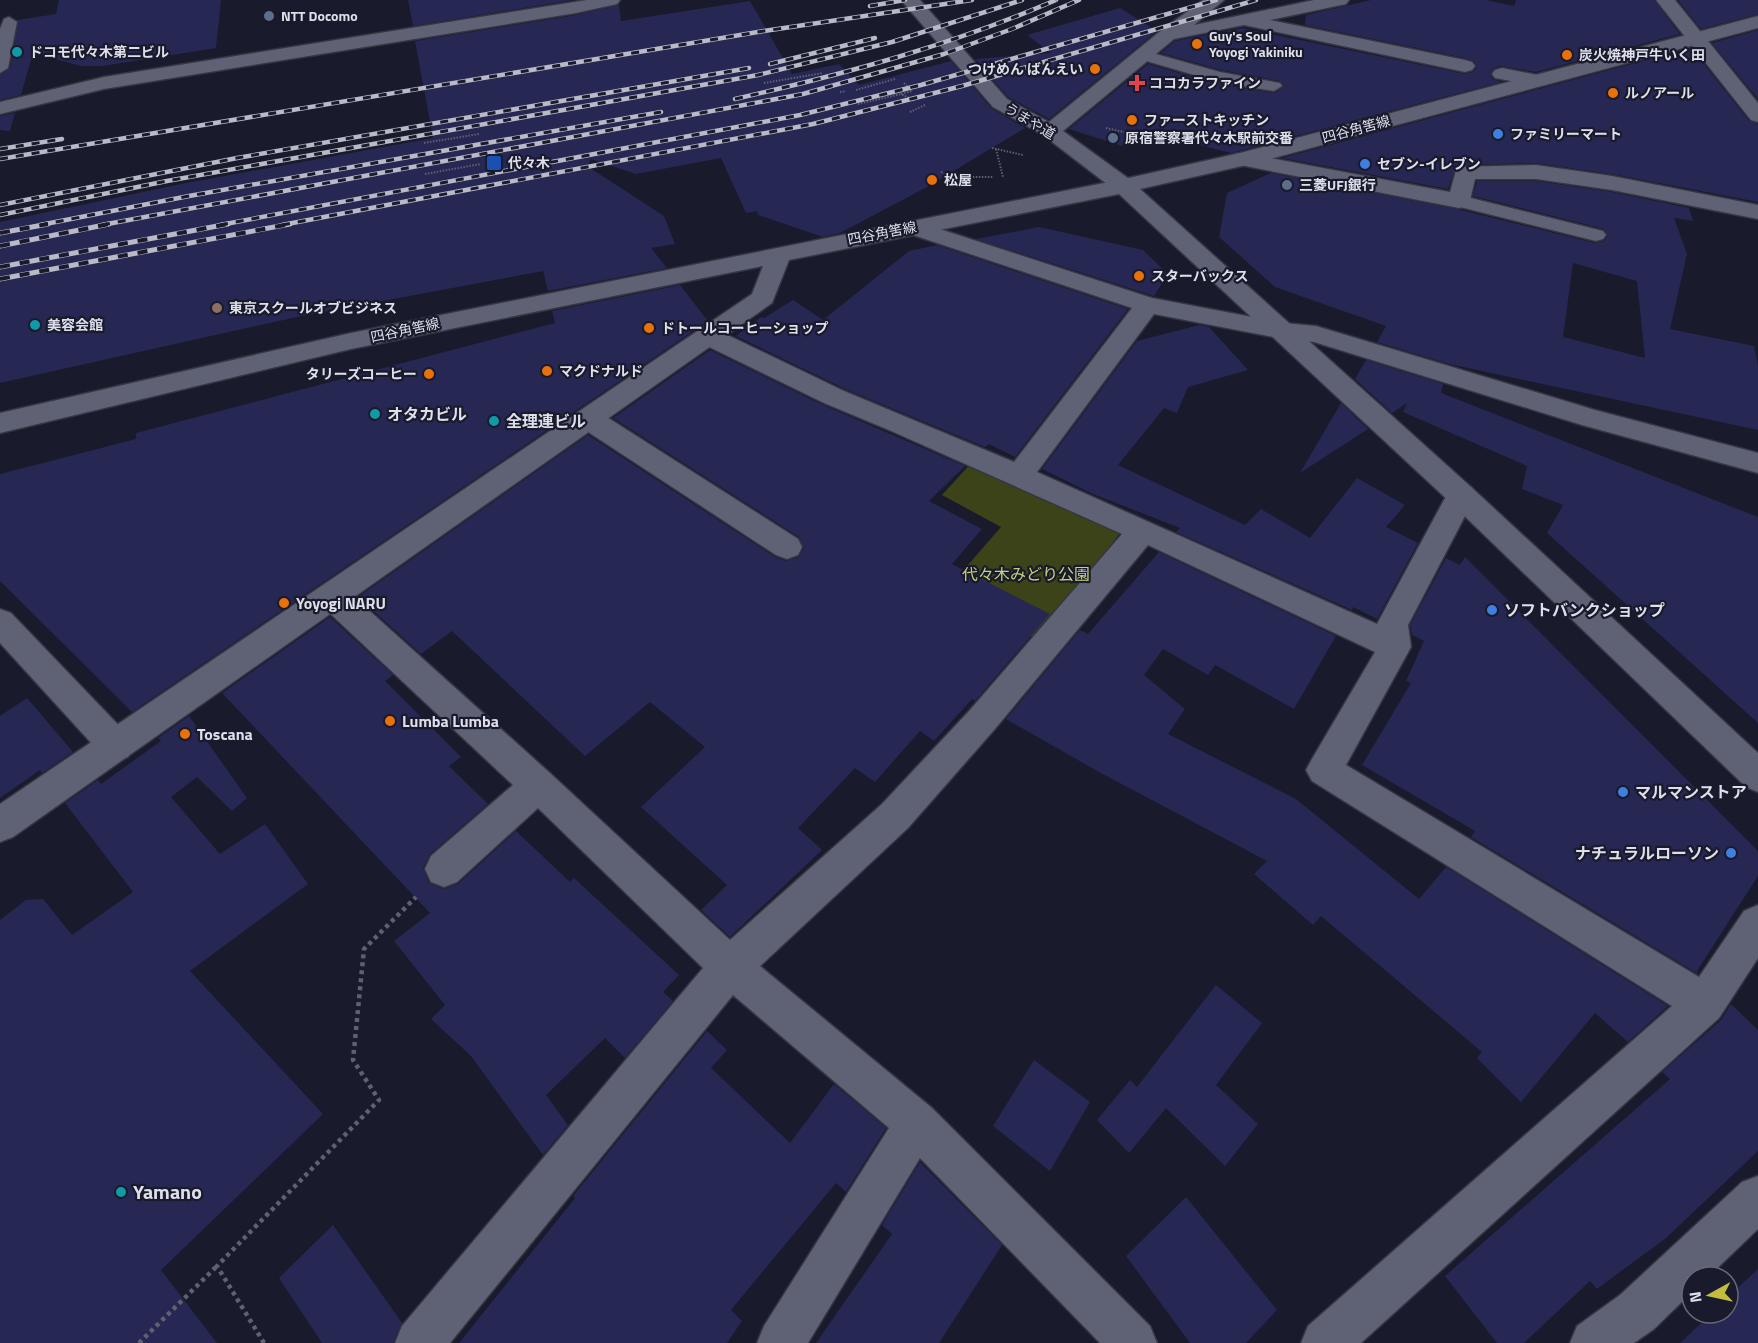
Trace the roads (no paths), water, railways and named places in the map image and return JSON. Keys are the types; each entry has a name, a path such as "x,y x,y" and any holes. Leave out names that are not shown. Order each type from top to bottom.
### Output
{"street":[{"path":"0,108 104,83 576,8 611,0"},
{"path":"1050,131 1165,37 1215,0"},
{"path":"1165,37 1340,0"},
{"path":"1665,0 1758,116"},
{"name":"うまや道","path":"917,8 993,97 1050,131 1124,186 1461,495 1758,776"},
{"path":"1244,20 1465,66"},
{"name":"四谷角筈線","path":"0,423 351,341 1124,186 1243,159 1758,22"},
{"path":"1502,74 1536,80"},
{"path":"1243,159 1459,201 1465,172 1536,172 1612,183 1758,212"},
{"path":"912,227 1148,305 1284,331 1316,334 1584,417 1758,463"},
{"path":"0,825 763,298 780,254"},
{"path":"1019,475 1148,305"},
{"path":"708,336 834,397 1143,530 1395,647"},
{"path":"589,419 787,547"},
{"path":"1461,495 1392,625 1395,647 1324,770 1705,1004"},
{"path":"419,1343 730,967 895,816 982,720 1143,530"},
{"path":"332,596 538,785 730,967 917,1123 1133,1343"},
{"path":"0,622 116,746"},
{"path":"444,869 538,785"},
{"path":"1325,1343 1705,1004 1758,924"},
{"path":"781,1343 917,1123"},
{"path":"1594,1343 1637,1312 1758,1198"}],"lane":[{"path":"0,68 5,33"},
{"path":"1142,56 1218,77 1274,86"},
{"path":"1459,201 1596,235"}],"railway":[{"path":"870,6 905,0"},
{"path":"0,159 764,31 972,0"},
{"path":"0,215 167,181 758,75 892,42 1022,0"},
{"path":"735,99 938,45 1056,0"},
{"path":"102,225 803,94 944,54 1012,29 1079,0"},
{"path":"220,225 800,115 921,85 1216,0"},
{"path":"282,225 813,124 962,86 1256,0"},
{"path":"770,64 875,38"},
{"path":"0,205 237,158 749,68"},
{"path":"40,225 189,196 661,112"},
{"path":"0,149 62,139"},
{"path":"0,233 48,224"},
{"path":"0,246 109,224"},
{"path":"0,267 228,224"},
{"path":"0,279 290,224"}],"place":[{"name":"NTT Docomo","path":"269,16"},
{"name":"Guy's Soul Yoyogi Yakiniku","path":"1197,44"},
{"name":"ドコモ代々木第二ビル","path":"17,52"},
{"name":"炭火焼神戸牛いく田","path":"1567,55"},
{"name":"つけめん ばんえい","path":"1095,69"},
{"name":"ココカラファイン","path":"1137,83"},
{"name":"ルノアール","path":"1613,93"},
{"name":"ファーストキッチン","path":"1132,120"},
{"name":"ファミリーマート","path":"1498,134"},
{"name":"原宿警察署代々木駅前交番","path":"1113,138"},
{"name":"代々木","path":"494,163"},
{"name":"セブン-イレブン","path":"1365,164"},
{"name":"松屋","path":"932,180"},
{"name":"三菱UFJ銀行","path":"1287,185"},
{"name":"スターバックス","path":"1139,276"},
{"name":"東京スクールオブビジネス","path":"217,308"},
{"name":"美容会館","path":"35,325"},
{"name":"ドトールコーヒーショップ","path":"649,328"},
{"name":"マクドナルド","path":"547,371"},
{"name":"タリーズコーヒー","path":"429,374"},
{"name":"オタカビル","path":"375,414"},
{"name":"全理連ビル","path":"494,421"},
{"name":"Yoyogi NARU","path":"284,603"},
{"name":"ソフトバンクショップ","path":"1492,610"},
{"name":"Lumba Lumba","path":"390,721"},
{"name":"Toscana","path":"185,734"},
{"name":"マルマンストア","path":"1623,792"},
{"name":"ナチュラルローソン","path":"1731,853"},
{"name":"Yamano","path":"121,1192"}],"park label":[{"name":"代々木みどり公園","path":"1026,574"}]}
